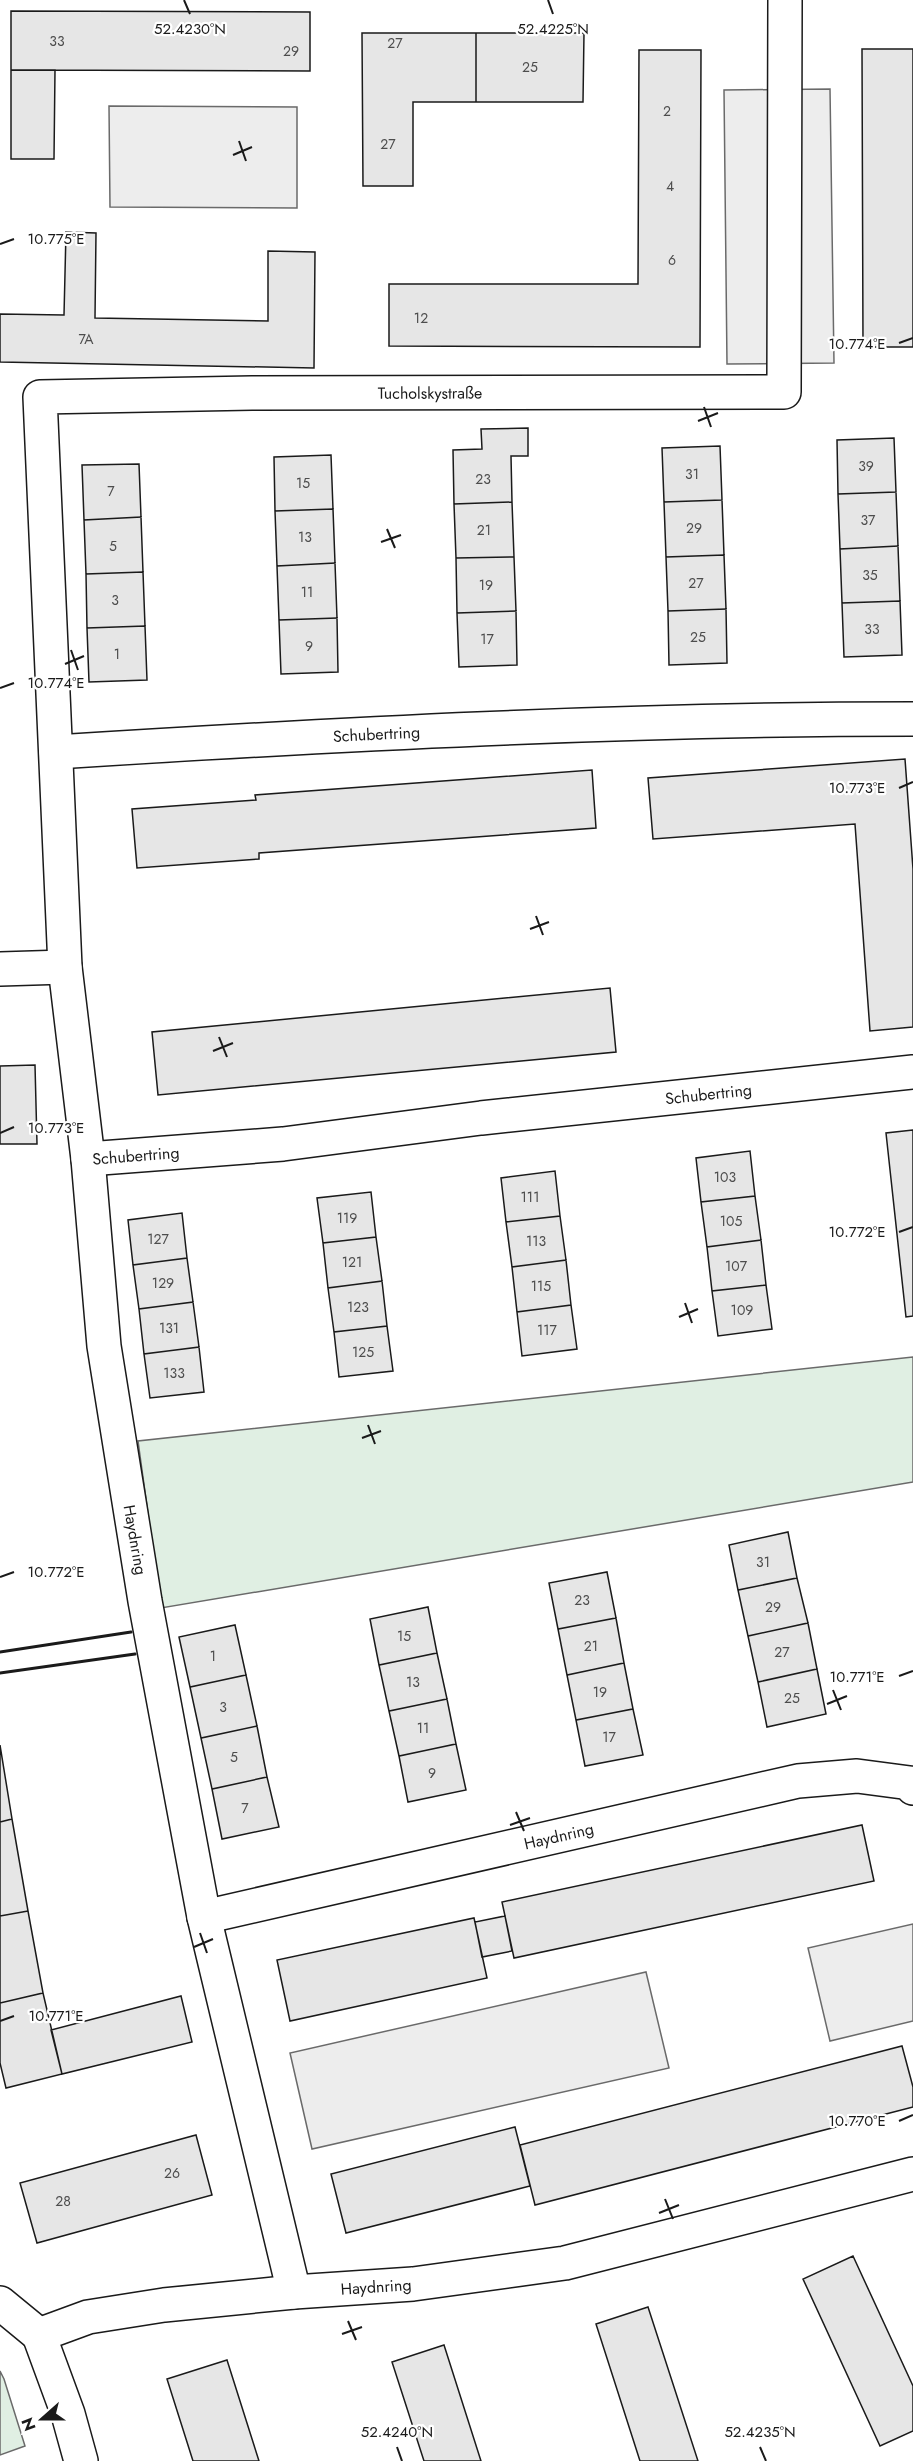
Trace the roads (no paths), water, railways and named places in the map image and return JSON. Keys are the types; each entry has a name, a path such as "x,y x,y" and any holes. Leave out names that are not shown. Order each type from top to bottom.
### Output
{"street":[{"name":"Tucholskystraße","path":"56,752 40,397 252,393 784,392 784,0"},
{"name":"Schubertring","path":"913,719 827,719 455,729 56,752 65,967 88,1159 283,1144 493,1116 913,1072"},
{"path":"0,969 65,967"},
{"name":"Haydnring","path":"88,1159 104,1346 145,1601 204,1917 294,2292"},
{"name":"Haydnring","path":"204,1917 798,1781 857,1776 910,1783 913,1788"},
{"name":"Haydnring","path":"39,2336 88,2317 164,2305 294,2292 413,2284 565,2263 913,2174"},
{"path":"0,2303 39,2336 68,2414 81,2461"}]}
